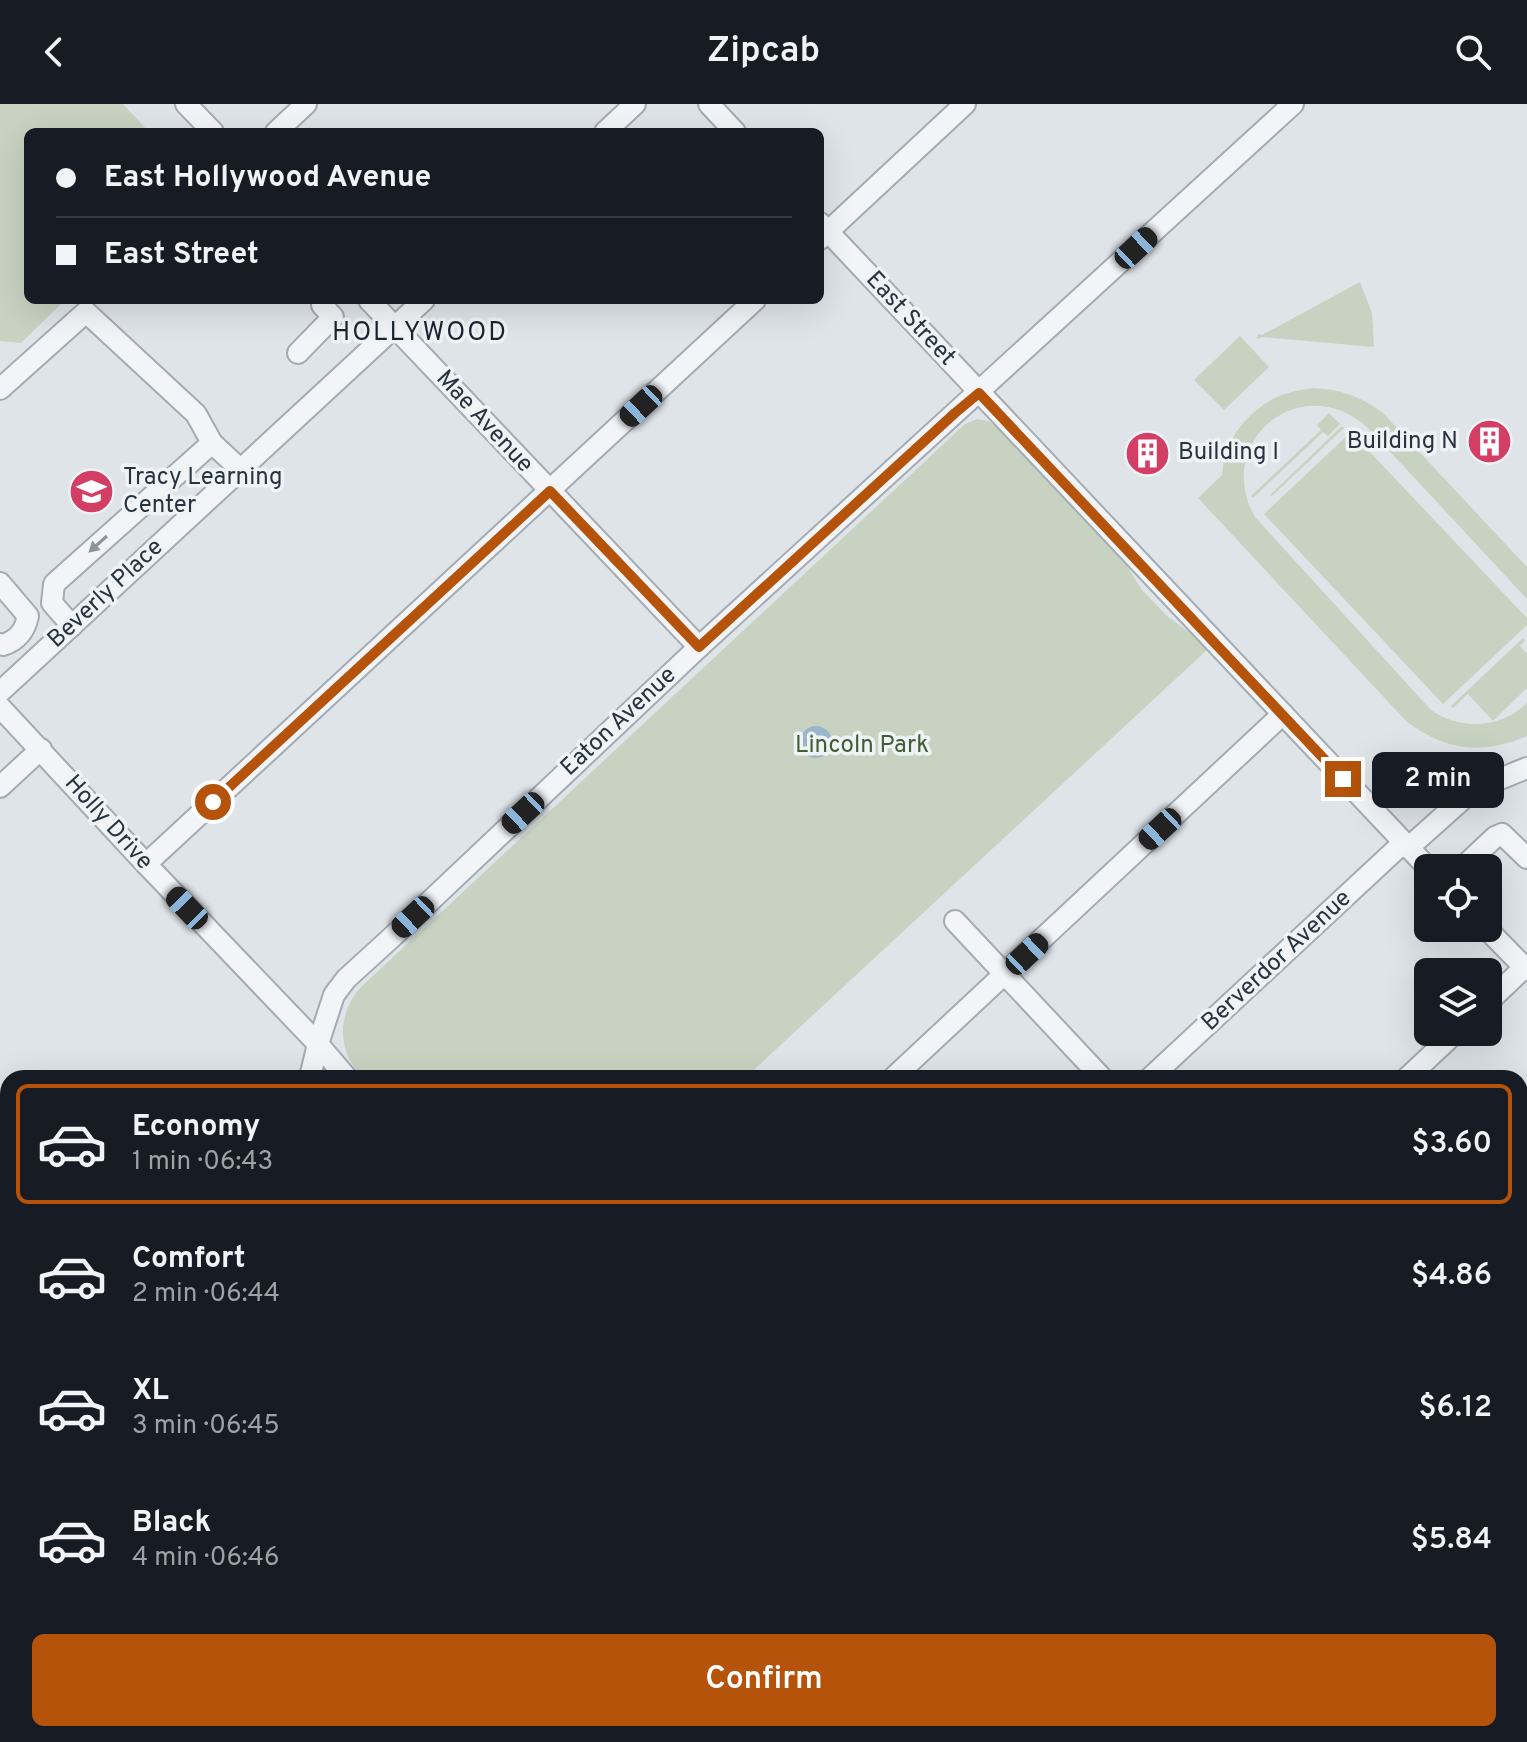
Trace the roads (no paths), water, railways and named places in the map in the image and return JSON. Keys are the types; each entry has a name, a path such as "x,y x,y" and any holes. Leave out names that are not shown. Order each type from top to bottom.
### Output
{"street":[{"path":"186,104 209,128"},
{"path":"280,128 306,104"},
{"path":"609,128 635,104"},
{"path":"709,104 731,128"},
{"path":"824,230 965,104"},
{"name":"Eaton Avenue","path":"312,1070 334,995 346,979 699,647 1293,104"},
{"name":"East Street","path":"824,232 1415,854"},
{"path":"298,353 333,317 323,304"},
{"name":"Mae Avenue","path":"373,304 699,647"},
{"name":"Beverly Place","path":"0,692 420,304"},
{"path":"146,864 751,304"},
{"path":"0,389 86,312 196,414 212,443 240,469"},
{"path":"72,626 52,603 54,584 212,443"},
{"path":"0,583 28,616 26,627 18,637 0,644"},
{"name":"Holly Drive","path":"0,707 340,1070"},
{"path":"902,1070 1283,714"},
{"path":"0,787 41,749"},
{"name":"Berverdor Avenue","path":"1159,1070 1406,845 1465,797 1493,781 1527,768"},
{"path":"1477,854 1502,834 1527,858"},
{"path":"955,921 1095,1070"},
{"path":"1500,942 1526,968 1502,989"},
{"path":"1416,1070 1441,1046"}],"water":[{"path":"816,726 827,731 832,742 827,753 816,758 805,753 800,742 805,731"}],"place":[{"name":"Building N","path":"1489,442"},
{"name":"Building I","path":"1147,453"},
{"name":"Tracy Learning Center","path":"92,492"}],"district":[{"name":"HOLLYWOOD","path":"420,333"}],"park label":[{"name":"Lincoln Park","path":"862,746"}]}
